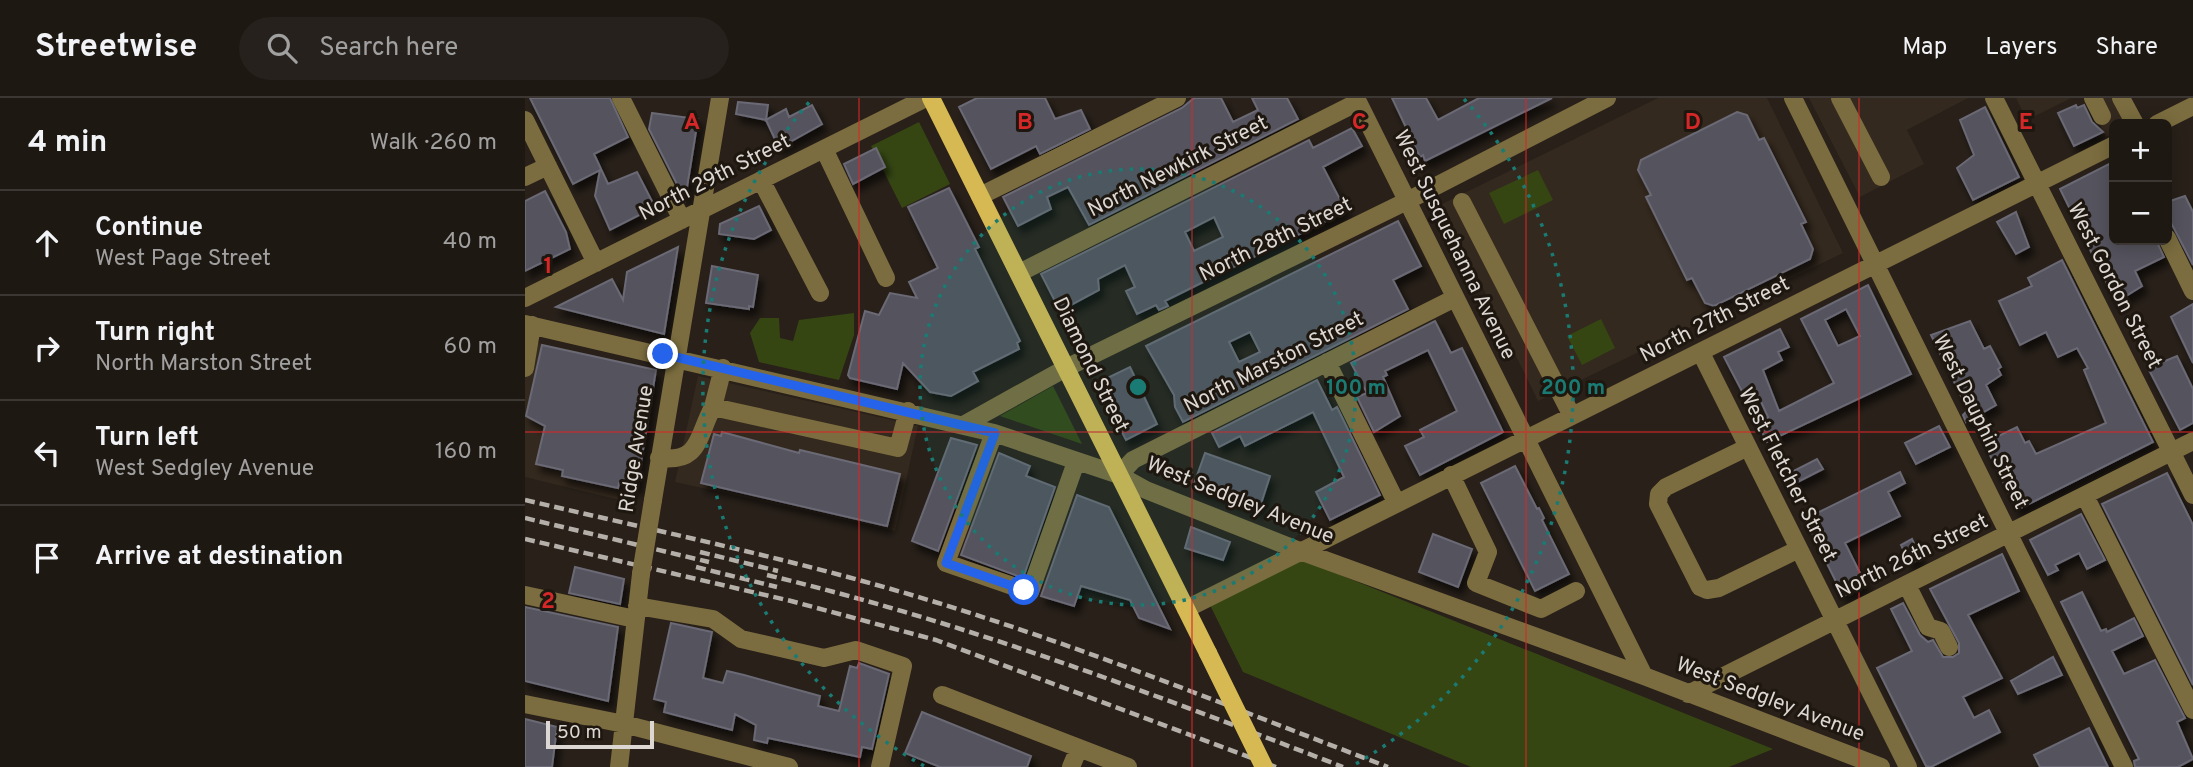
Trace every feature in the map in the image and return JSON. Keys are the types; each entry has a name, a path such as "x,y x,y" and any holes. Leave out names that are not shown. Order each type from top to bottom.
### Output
{"main road":[{"name":"Diamond Street","path":"929,98 1019,273 1264,767"}],"street":[{"path":"621,98 682,220"},
{"name":"Ridge Avenue","path":"619,767 641,574 674,356 720,98"},
{"name":"North 29th Street","path":"525,298 929,98"},
{"path":"980,196 1177,98"},
{"name":"North 28th Street","path":"965,424 1066,368 1407,201 1580,104 1607,98"},
{"name":"West Dauphin Street","path":"1793,98 2125,767"},
{"path":"1840,98 1881,177"},
{"name":"West Gordon Street","path":"1994,98 2193,495"},
{"path":"2093,98 2102,116"},
{"path":"2121,98 2132,119"},
{"name":"West Susquehanna Avenue","path":"1357,100 1644,676"},
{"name":"North Newkirk Street","path":"1019,273 1357,100"},
{"path":"2167,119 2193,106"},
{"path":"525,120 596,263"},
{"name":"North 27th Street","path":"1186,609 2109,148"},
{"path":"824,149 885,278"},
{"path":"525,177 548,166"},
{"path":"761,180 820,293"},
{"path":"1462,202 1572,416"},
{"path":"2170,245 2193,291"},
{"name":"North Marston Street","path":"1119,475 1133,460 1455,298"},
{"path":"525,368 529,325"},
{"name":"West Sedgley Avenue","path":"529,325 674,356 995,433 1119,475 1146,490 1300,551 1644,676 1881,767"},
{"name":"West Fletcher Street","path":"1700,353 1908,767"},
{"path":"1327,362 1396,502"},
{"path":"659,458 675,460 690,454 700,440 713,407 723,368"},
{"path":"713,407 898,448 908,411"},
{"path":"995,433 946,563 1030,592 1076,462"},
{"name":"North 26th Street","path":"1688,694 2193,441"},
{"path":"1748,447 1665,487 1658,494 1658,504 1700,587 1707,590 1719,588 1798,549"},
{"path":"1451,475 1488,552 1476,583 1541,609 1576,591"},
{"path":"2085,496 2193,710"},
{"path":"1907,585 1928,627 1941,631 1949,648"},
{"path":"525,595 636,613 713,620 741,639 824,658 856,650 903,666 880,767"},
{"path":"942,695 1128,767"},
{"path":"525,704 624,724 789,767"},
{"path":"1071,767 1079,748"}],"shaded area":[{"path":"1658,98 1767,98 1843,253 1538,401 1442,204"},
{"path":"1809,98 1968,98 1907,130 1924,164 1860,197"},
{"path":"2016,98 2071,98 2027,120"},
{"path":"2086,98 2120,98 2129,119 2109,119 2109,136 2106,137"},
{"path":"525,340 653,368 628,502 525,477"},
{"path":"698,376 918,426 895,531 675,482"}],"green space":[{"path":"919,122 950,184 902,208 871,146"},
{"path":"1538,170 1553,200 1504,224 1489,193"},
{"path":"854,313 854,335 839,380 759,362 750,333 760,318 779,318 780,338 793,341 799,320"},
{"path":"1601,319 1615,348 1582,365 1567,336"},
{"path":"1053,386 1082,444 1000,416"},
{"path":"1303,560 1773,749 1729,767 1471,767 1243,672 1210,605"}],"building":[{"path":"530,98 610,98 628,137 594,154 608,184 637,172 655,207 610,230 595,196 600,170 573,184"},
{"path":"977,98 1045,98 1055,119 1081,110 1090,129 1040,154 1036,146 991,169 959,107"},
{"path":"1194,98 1221,98 1233,122 1258,110 1252,98 1287,98 1298,119 1089,225 1068,187 1047,197 1051,209 1018,226 1003,197 1182,108"},
{"path":"1392,98 1426,98 1438,120 1479,98 1552,98 1425,161 1423,155 1420,157"},
{"path":"738,102 768,105 766,120 736,114"},
{"path":"812,105 822,124 779,148 766,120 786,109 789,117"},
{"path":"2076,105 2077,108 2084,105 2092,122 2103,132 2074,146 2058,113"},
{"path":"1985,107 2019,177 1973,200 1957,168 1974,155 1960,120"},
{"path":"1737,112 1747,115 1759,140 1764,138 1806,222 1801,224 1813,249 1810,259 1714,306 1705,303 1692,278 1687,280 1646,197 1651,195 1638,170 1641,160"},
{"path":"652,113 698,119 685,200 649,129"},
{"path":"1352,128 1362,146 1323,167 1346,211 1165,301 1168,306 1159,310 1156,305 1137,314 1126,291 1135,287 1125,265 1098,279 1099,290 1060,311 1041,274 1309,140 1313,148","holes":["1214,217 1223,237 1194,251 1185,232"]},
{"path":"876,148 885,167 853,184 844,164"},
{"path":"2109,164 2109,245 2158,245 2164,257 2135,271 2142,286 2116,302 2060,189"},
{"path":"949,188 979,247 975,249 1020,341 1017,343 1019,349 973,372 978,381 951,396 930,392 903,363 897,389 850,378 848,375 865,311 879,315 890,293 917,298 909,282 938,268 908,207"},
{"path":"545,191 566,232 570,249 525,271 525,201"},
{"path":"2185,196 2193,212 2193,265 2172,225 2172,200"},
{"path":"759,206 771,230 754,239 719,234 720,224"},
{"path":"2016,212 2029,247 2016,254 1997,222"},
{"path":"1398,221 1421,266 1393,280 1408,309 1183,422 1175,407 1174,395 1146,346","holes":["1250,332 1260,352 1239,362 1229,342"]},
{"path":"678,247 664,334 556,307 612,279 623,300 627,272"},
{"path":"2062,260 2153,442 2017,510 1984,443 2017,427 2025,443 2029,441 2036,454 2106,423 2084,370 2088,368 2077,348 2058,357 2046,332 2020,345 1999,301 2032,286 2028,278"},
{"path":"712,266 758,275 753,307 749,306 749,309 706,303"},
{"path":"1868,285 1911,374 1767,442 1757,422 1768,417 1757,393 1746,399 1724,357 1780,329 1789,347 1778,352 1782,360 1763,370 1779,411 1834,383 1801,319","holes":["1846,309 1860,336 1838,346 1825,320"]},
{"path":"2193,304 2193,363 2171,317"},
{"path":"1435,321 1451,353 1462,348 1503,432 1420,475 1405,446 1424,437 1420,430 1457,411 1428,350 1385,371 1387,375 1383,377 1400,416 1374,432 1357,397 1367,393 1351,363"},
{"path":"1970,321 1984,349 1990,346 2001,367 1998,369 2001,375 1986,385 1996,405 1966,422 1963,415 1968,410 1931,335"},
{"path":"542,345 656,370 637,487 619,483 618,488 562,476 563,470 536,464 545,426 526,416"},
{"path":"2177,356 2193,389 2193,423 2180,430 2148,368"},
{"path":"1130,367 1157,424 1126,440 1097,383"},
{"path":"1317,380 1332,410 1337,407 1380,495 1330,520 1316,492 1344,477 1313,412 1245,446 1240,436 1219,447 1212,433"},
{"path":"1939,426 1950,447 1916,464 1905,443"},
{"path":"722,432 799,453 800,450 900,474 887,526 701,483 714,434 721,436"},
{"path":"951,438 977,445 938,551 912,541"},
{"path":"999,453 1030,466 1026,476 1055,487 1023,578 961,555"},
{"path":"1205,453 1270,476 1259,510 1193,487"},
{"path":"1817,459 1823,469 1788,487 1782,477"},
{"path":"1515,466 1544,518 1542,520 1569,574 1535,591 1481,483"},
{"path":"1900,472 1905,483 1888,492 1900,516 1845,543 1866,585 1843,596 1805,519"},
{"path":"2167,473 2193,525 2193,685 2102,504"},
{"path":"1077,495 1109,507 1170,629 1139,618 1130,600 1081,586 1074,606 1041,596"},
{"path":"2081,514 2105,560 2087,569 2079,553 2055,565 2058,570 2048,575 2030,540"},
{"path":"1191,527 1230,542 1223,560 1185,548"},
{"path":"1433,534 1472,549 1458,587 1419,572"},
{"path":"1912,539 1921,558 1910,564 1901,545"},
{"path":"2002,554 2019,591 1968,615 2002,678 1963,697 1974,718 1989,710 2000,732 1931,767 1926,766 1877,668 1912,651 1891,609 1903,603 1920,635 1928,642 1933,640 1943,657 1953,657 1959,653 1959,643 1930,589"},
{"path":"575,567 624,579 620,604 569,593"},
{"path":"2082,592 2101,631 2106,629 2107,632 2134,618 2143,636 2112,651 2124,674 2155,660 2185,718 2177,722 2193,759 2178,767 2135,767 2134,761 2139,759 2061,602"},
{"path":"525,607 618,627 608,701 525,681"},
{"path":"671,623 712,632 703,678 723,683 727,671 744,675 820,696 818,706 839,711 850,666 857,668 859,663 889,674 872,749 862,747 860,757 768,738 767,743 754,740 756,725 735,714 732,730 664,712 666,702 654,699"},
{"path":"2053,657 2062,675 2018,694 2011,681"},
{"path":"922,712 1031,756 1027,767 940,767 905,753"},
{"path":"525,719 557,727 552,767 525,767"},
{"path":"2089,728 2108,767 2040,767 2034,755"}],"railway":[{"path":"525,500 783,560 935,602 1106,660 1388,767"},
{"path":"525,518 709,562"},
{"path":"525,539 791,601 936,640 1276,767"},
{"path":"700,552 778,571"},
{"path":"696,567 777,587"},
{"path":"767,575 986,637 1130,687 1343,767"}],"route":[{"path":"663,354 995,433 946,563 1024,590"}]}
